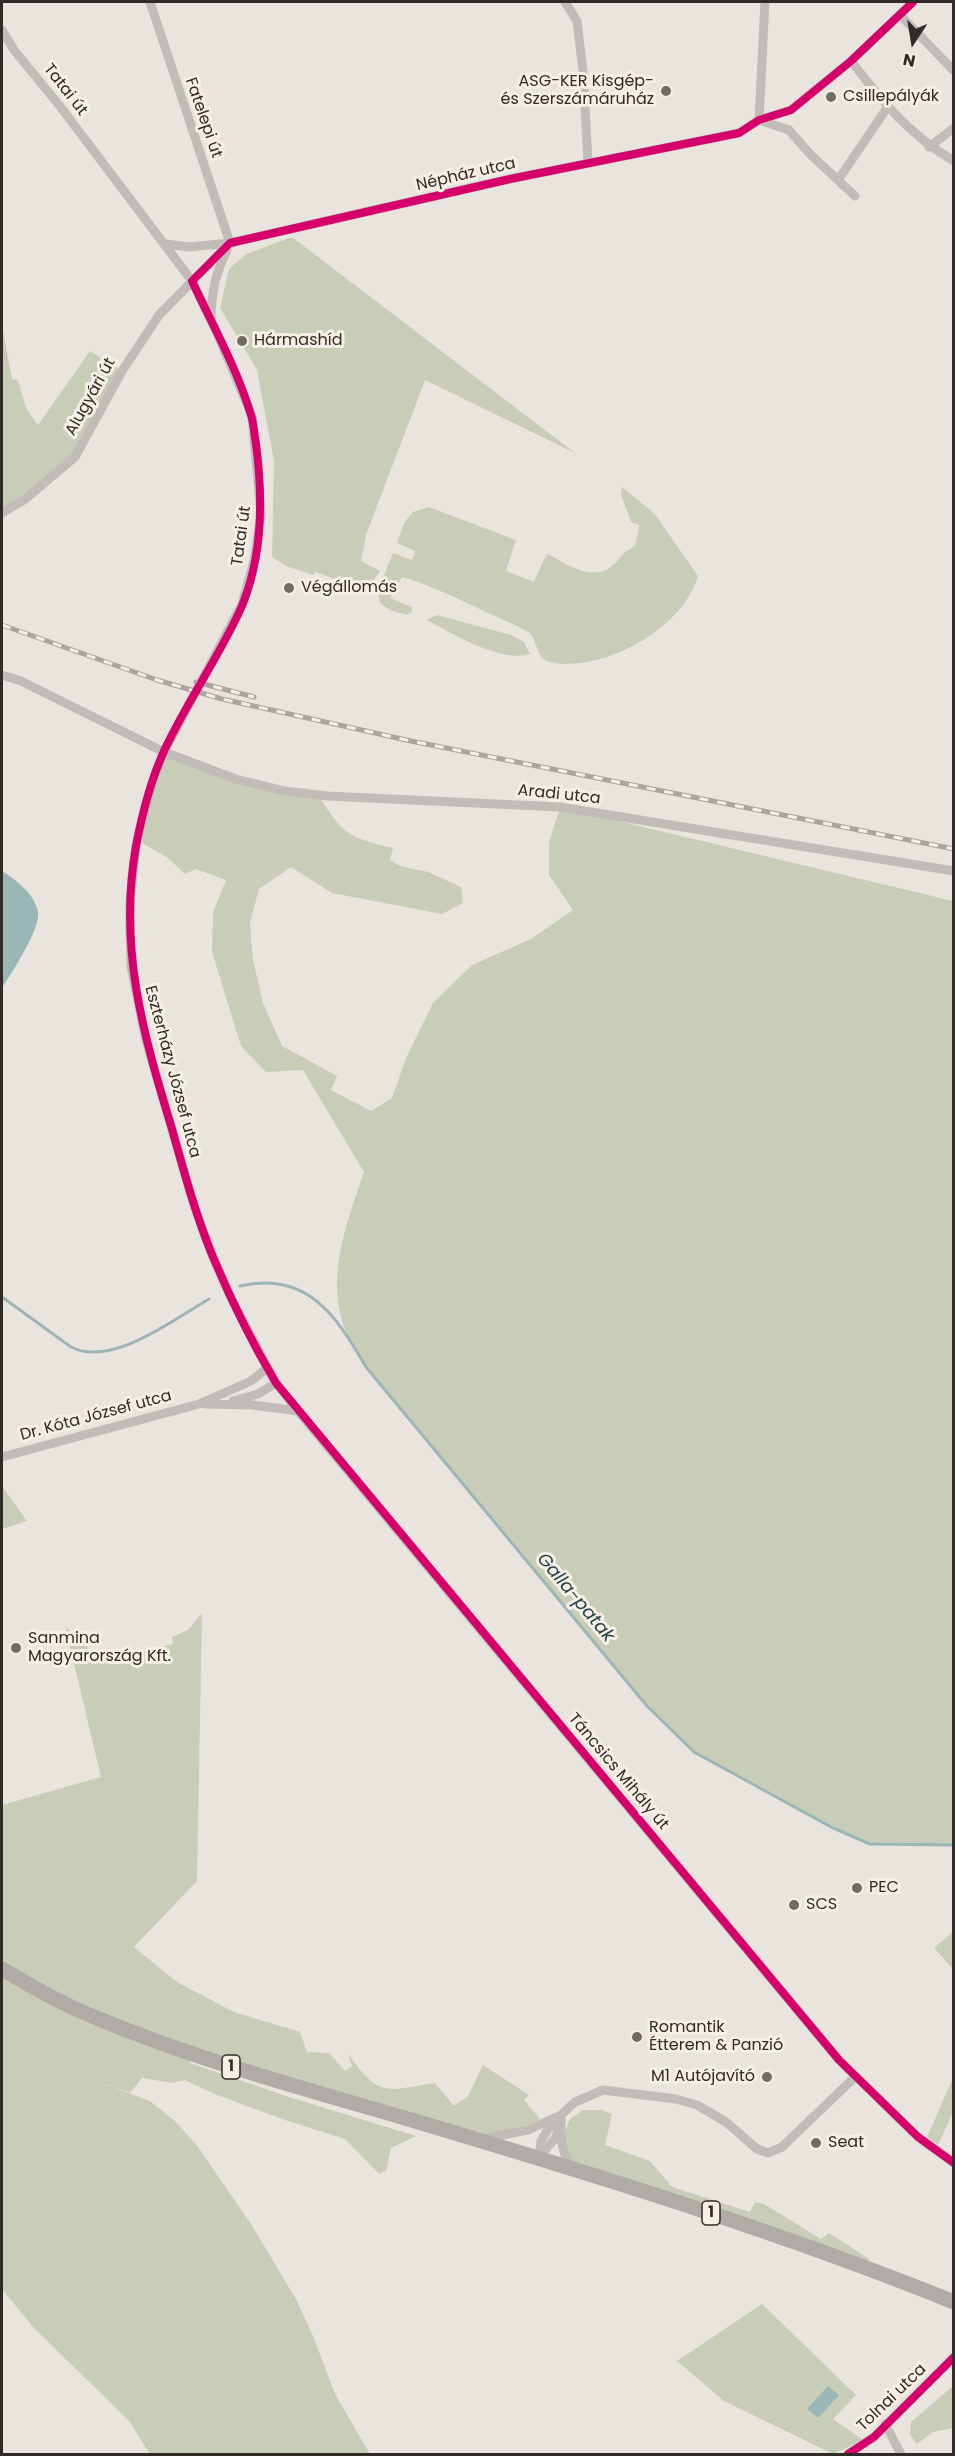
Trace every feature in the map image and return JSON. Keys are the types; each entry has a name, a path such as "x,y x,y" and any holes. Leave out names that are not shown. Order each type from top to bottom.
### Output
{"main road":[{"name":"1","path":"2,1969 63,2003 149,2039 250,2073 677,2201 835,2256 954,2302"}],"street":[{"name":"Fatelepi út","path":"150,2 230,243"},
{"path":"565,2 577,21 583,71 588,163"},
{"path":"765,2 759,120 789,130 855,196"},
{"name":"Népház utca","path":"166,244 199,247 230,243 588,163 739,133 759,120 791,110 851,61 913,2"},
{"path":"900,15 954,71"},
{"name":"Tatai út","path":"2,30 192,280 252,416 261,515 254,561 242,604 164,752"},
{"path":"851,61 887,108 929,147 954,161"},
{"path":"838,180 887,108"},
{"path":"929,147 954,128"},
{"path":"192,280 230,243"},
{"path":"210,321 215,275 230,243"},
{"name":"Alugyári út","path":"2,513 24,500 75,457 136,349 159,315 192,280"},
{"path":"2,675 21,681 164,752"},
{"name":"Aradi utca","path":"164,752 236,779 285,791 327,796 560,807 954,871"},
{"name":"Eszterházy József utca","path":"164,752 143,816 135,852 130,908 131,966 146,1040 194,1205 232,1300 276,1383"},
{"name":"Dr. Kóta József utca","path":"2,1457 199,1404 251,1381 267,1368"},
{"name":"Dr. Kóta József utca","path":"222,1404 258,1394 276,1383"},
{"name":"Táncsics Mihály út","path":"276,1383 855,2077 918,2137 954,2163"},
{"name":"Dr. Kóta József utca","path":"199,1404 253,1405 298,1411"},
{"path":"470,2138 493,2139 528,2130 549,2118 561,2115 575,2102 603,2090 676,2098 697,2105 726,2122 757,2150 768,2154 782,2147 855,2077"},
{"path":"539,2158 547,2151 556,2137 561,2115"},
{"path":"561,2115 562,2146 572,2165 586,2174"},
{"name":"Tolnai utca","path":"848,2454 874,2437 954,2357"},
{"path":"885,2424 901,2454"}],"green space":[{"path":"292,237 575,453 425,380 366,535 361,561 380,571 369,585 359,590 354,590 348,584 316,572 313,575 286,566 272,557 274,461 257,370 220,308 229,269 246,254"},
{"path":"2,325 12,379 18,380 26,408 38,425 90,351 122,371 75,457 2,513"},
{"path":"622,487 654,513 698,576 691,593 680,609 666,623 633,646 597,660 555,663 543,659 528,632 413,580 402,577 390,598 412,607 412,612 407,615 390,610 380,603 378,590 393,553 412,560 415,551 397,543 404,523 413,512 429,507 516,540 506,571 534,582 548,554 577,569 596,573 613,565 633,547 639,525 631,522 621,495"},
{"path":"437,615 511,635 524,642 530,654 518,656 477,646 427,620"},
{"path":"164,752 236,779 318,795 334,818 348,832 365,841 393,848 390,860 400,866 428,872 461,887 463,903 442,914 332,893 291,867 259,889 250,922 253,960 263,1003 282,1046 337,1076 331,1090 371,1111 392,1098 406,1058 433,1003 472,965 531,939 573,910 549,875 549,843 560,807 953,901 953,1845 870,1844 831,1827 694,1752 647,1706 366,1367 347,1335 340,1314 337,1293 340,1252 364,1172 303,1070 266,1072 241,1046 212,952 213,912 226,880 196,869 185,874 168,858 142,843 153,782"},
{"path":"2,1486 27,1521 2,1529"},
{"path":"202,1613 197,1881 134,1947 177,1982 234,2012 300,2032 307,2052 329,2053 345,2071 352,2066 348,2054 376,2085 393,2089 435,2083 454,2106 468,2096 483,2065 529,2095 524,2100 540,2119 520,2129 491,2136 192,2054 190,2063 286,2096 416,2136 391,2148 386,2171 379,2174 345,2139 217,2095 185,2080 173,2083 142,2078 130,2093 69,2071 150,2101 177,2123 198,2147 251,2224 297,2301 335,2394 370,2454 150,2454 129,2421 34,2328 2,2289 2,1805 101,1777 65,1626 102,1662 173,1644 172,1637 188,1630"},
{"path":"953,1932 953,1969 934,1948"},
{"path":"953,2078 953,2112 938,2145 927,2137"},
{"path":"582,2110 601,2110 612,2114 605,2145 650,2161 672,2187 750,2212 755,2202 764,2204 821,2239 829,2233 869,2259 867,2265 576,2163 567,2148 565,2137 570,2120"},
{"path":"762,2304 856,2395 833,2419 863,2440 833,2454 724,2401 677,2361"},
{"path":"953,2386 953,2428 933,2432 917,2444 910,2435 911,2422"}],"water":[{"path":"2,871 29,893 36,905 38,919 18,962 2,988"},
{"path":"828,2386 839,2395 818,2418 807,2409"}],"waterway":[{"name":"Galla-patak","path":"240,1286 263,1283 284,1285 301,1291 317,1301 331,1315 366,1367 647,1706 694,1752 831,1827 870,1844 954,1845"},
{"name":"Galla-patak","path":"2,1297 71,1347 87,1352 105,1351 142,1338 209,1299"}],"railway":[{"path":"2,625 157,680 222,699 411,741 954,849"},
{"path":"196,682 254,697"}],"cycle path":[{"path":"913,2 851,61 791,110 759,120 739,133 510,179 230,243 192,281 231,363 252,418 260,484 258,546 249,587 242,606 224,643 173,732 155,774 136,846 131,883 130,919 136,989 143,1024 191,1194 227,1289 276,1383 839,2060 918,2137 954,2163"},
{"path":"848,2454 874,2437 954,2357"}],"place":[{"name":"ASG-KER Kisgép- és Szerszámáruház","path":"666,91"},
{"name":"Csillepályák","path":"831,97"},
{"name":"Hármashíd","path":"242,341"},
{"name":"Végállomás","path":"289,588"},
{"name":"Sanmina Magyarország Kft.","path":"16,1648"},
{"name":"PEC","path":"857,1888"},
{"name":"SCS","path":"794,1905"},
{"name":"Romantik Étterem & Panzió","path":"637,2037"},
{"name":"M1 Autójavító","path":"767,2077"},
{"name":"Seat","path":"816,2143"}]}
